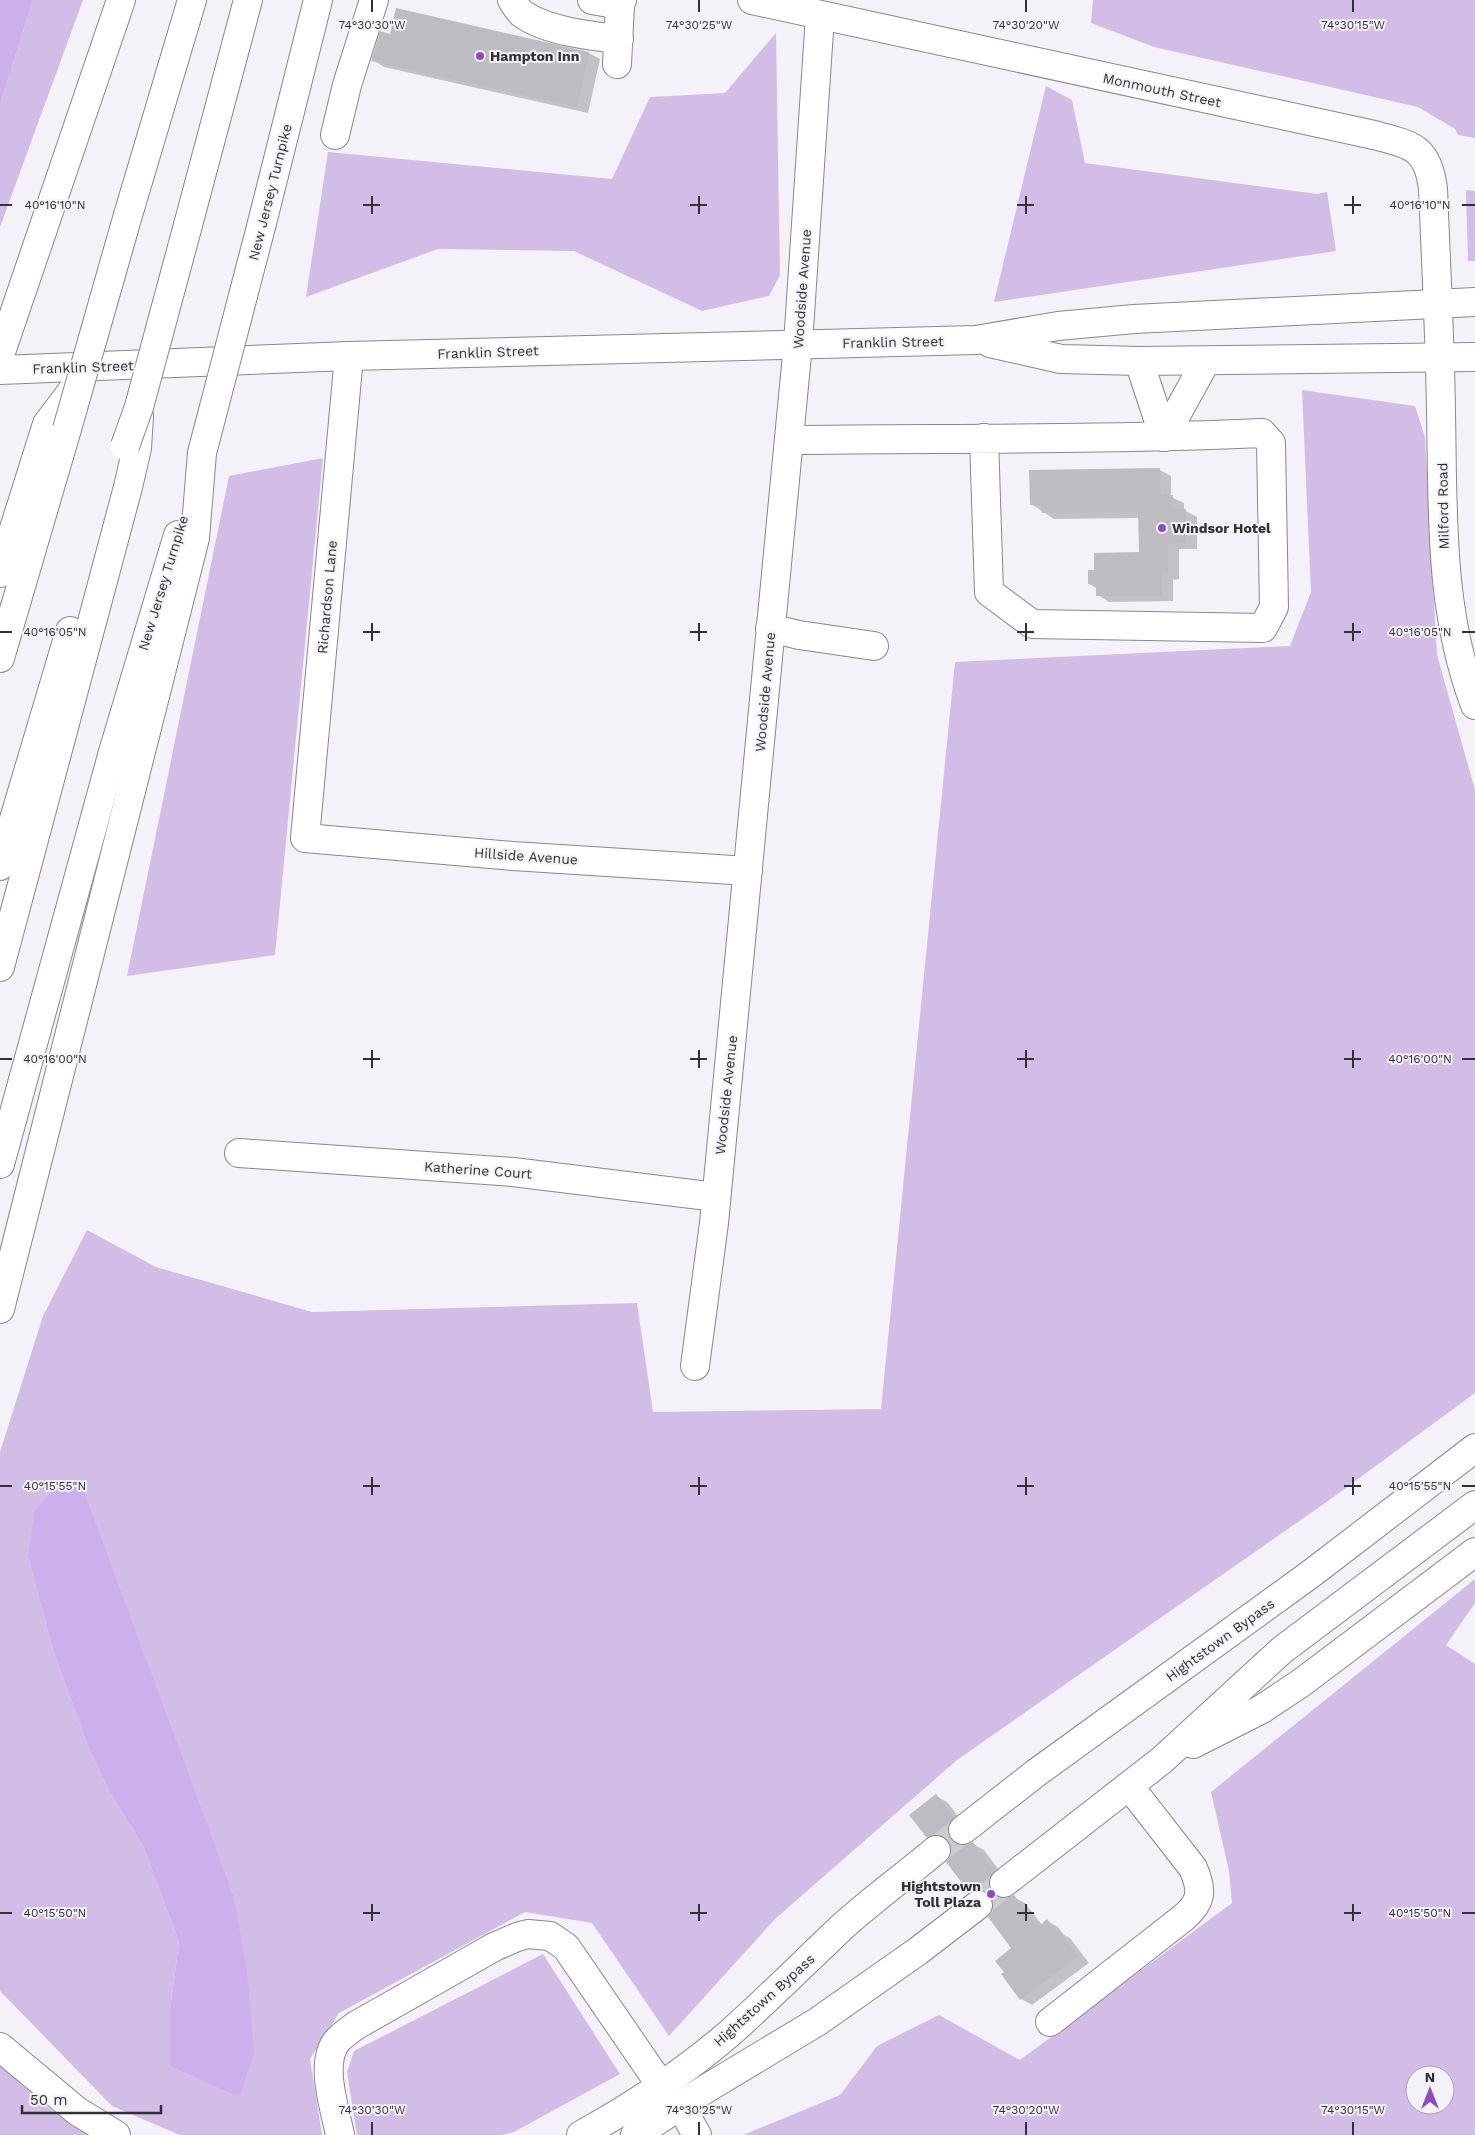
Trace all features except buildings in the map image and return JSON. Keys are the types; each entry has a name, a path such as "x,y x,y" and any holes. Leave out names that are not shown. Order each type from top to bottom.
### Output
{"main road":[{"path":"0,355 50,202 121,0"},
{"path":"0,573 57,426 82,377 192,0"},
{"path":"0,966 131,447 139,406 248,0"},
{"name":"New Jersey Turnpike","path":"0,1164 113,752 202,453 318,0"},
{"path":"335,135 347,85 374,0"},
{"path":"512,0 523,14 543,25 595,37 618,51 621,3 592,0"},
{"name":"Monmouth Street","path":"752,0 1374,135 1412,147 1426,161 1432,179 1437,303"},
{"name":"Woodside Avenue","path":"695,1366 716,1197 798,344 820,16"},
{"path":"976,340 1058,326 1134,319 1475,302"},
{"name":"Milford Road","path":"1437,303 1445,578 1454,634 1475,705"},
{"path":"976,340 1061,359 1206,361 1475,356"},
{"name":"Franklin Street","path":"0,370 349,356 976,340"},
{"name":"Richardson Lane","path":"305,838 349,356"},
{"path":"1139,361 1164,437"},
{"path":"1164,437 1206,361"},
{"path":"0,658 57,426"},
{"path":"789,440 984,438 1164,437 1262,433 1271,443 1274,607 1263,628 1032,624 989,592 984,438"},
{"path":"0,866 131,447"},
{"path":"0,1309 195,538 202,453"},
{"path":"770,628 799,635 874,646"},
{"name":"Hillside Avenue","path":"305,838 513,856 748,871"},
{"name":"Katherine Court","path":"239,1153 513,1172 716,1197"},
{"name":"Hightstown Bypass","path":"963,1830 1036,1773 1312,1573 1475,1448"},
{"path":"1004,1884 1162,1760 1282,1650 1475,1505"},
{"path":"1162,1760 1262,1709 1336,1657 1475,1552"},
{"path":"1050,2022 1183,1918 1196,1904 1199,1897 1199,1882 1193,1868 1129,1786"},
{"name":"Hightstown Bypass","path":"581,2135 662,2087 730,2032 842,1927 936,1850"},
{"path":"684,2130 817,2022 918,1951 978,1905"},
{"path":"340,2135 329,2076 329,2057 337,2041 355,2026 494,1947 528,1934 550,1936 566,1947 662,2087"},
{"path":"635,2135 709,2087 817,2022"},
{"path":"0,2035 35,2076"},
{"path":"0,2047 77,2111 116,2135"}],"shaded area":[{"path":"0,0 33,0 0,105"},
{"path":"33,0 83,0 0,227 0,105"},
{"path":"1093,0 1475,0 1475,138 1458,135 1455,129 1418,107 1154,47 1091,23"},
{"path":"776,33 780,275 769,296 702,311 574,251 438,249 306,297 328,152 612,179 650,97 725,93"},
{"path":"1046,86 1072,100 1085,163 1317,194 1327,192 1336,251 994,302"},
{"path":"1466,190 1475,191 1475,261 1468,261"},
{"path":"1302,390 1415,406 1425,437 1437,655 1475,790 1475,1393 1328,1501 957,1760 775,1919 669,2036 592,1923 525,1912 339,2013 310,2059 322,2135 180,2135 112,2106 0,1991 0,1452 43,1316 87,1230 156,1267 312,1312 637,1303 653,1412 881,1409 955,662 1290,646 1311,592","holes":["28,1557 212,1840 233,1894 170,2066 170,2010 179,1942 143,1846 109,1791 89,1749 53,1650"]},
{"path":"323,458 275,955 127,976 229,476"},
{"path":"56,1487 83,1489 233,1894 247,1970 254,2053 239,2097 170,2066 170,2010 179,1942 143,1846 109,1791 89,1749 53,1650 28,1557 35,1510"},
{"path":"1475,1579 1475,1603 1446,1645 1475,1664 1475,2135 743,2135 840,2095 877,2046 939,2015 1020,2060 1232,1903 1229,1871 1211,1792"},
{"path":"543,1954 620,2074 514,2132 502,2135 357,2135 347,2072 354,2051"},
{"path":"0,2063 53,2112 95,2135 0,2135"}],"tunnel":[{"path":"936,1850 963,1830"},
{"path":"978,1905 1004,1883"}],"place":[{"name":"Hampton Inn","path":"480,56"},
{"name":"Windsor Hotel","path":"1162,528"},
{"name":"Hightstown Toll Plaza","path":"991,1894"}]}
